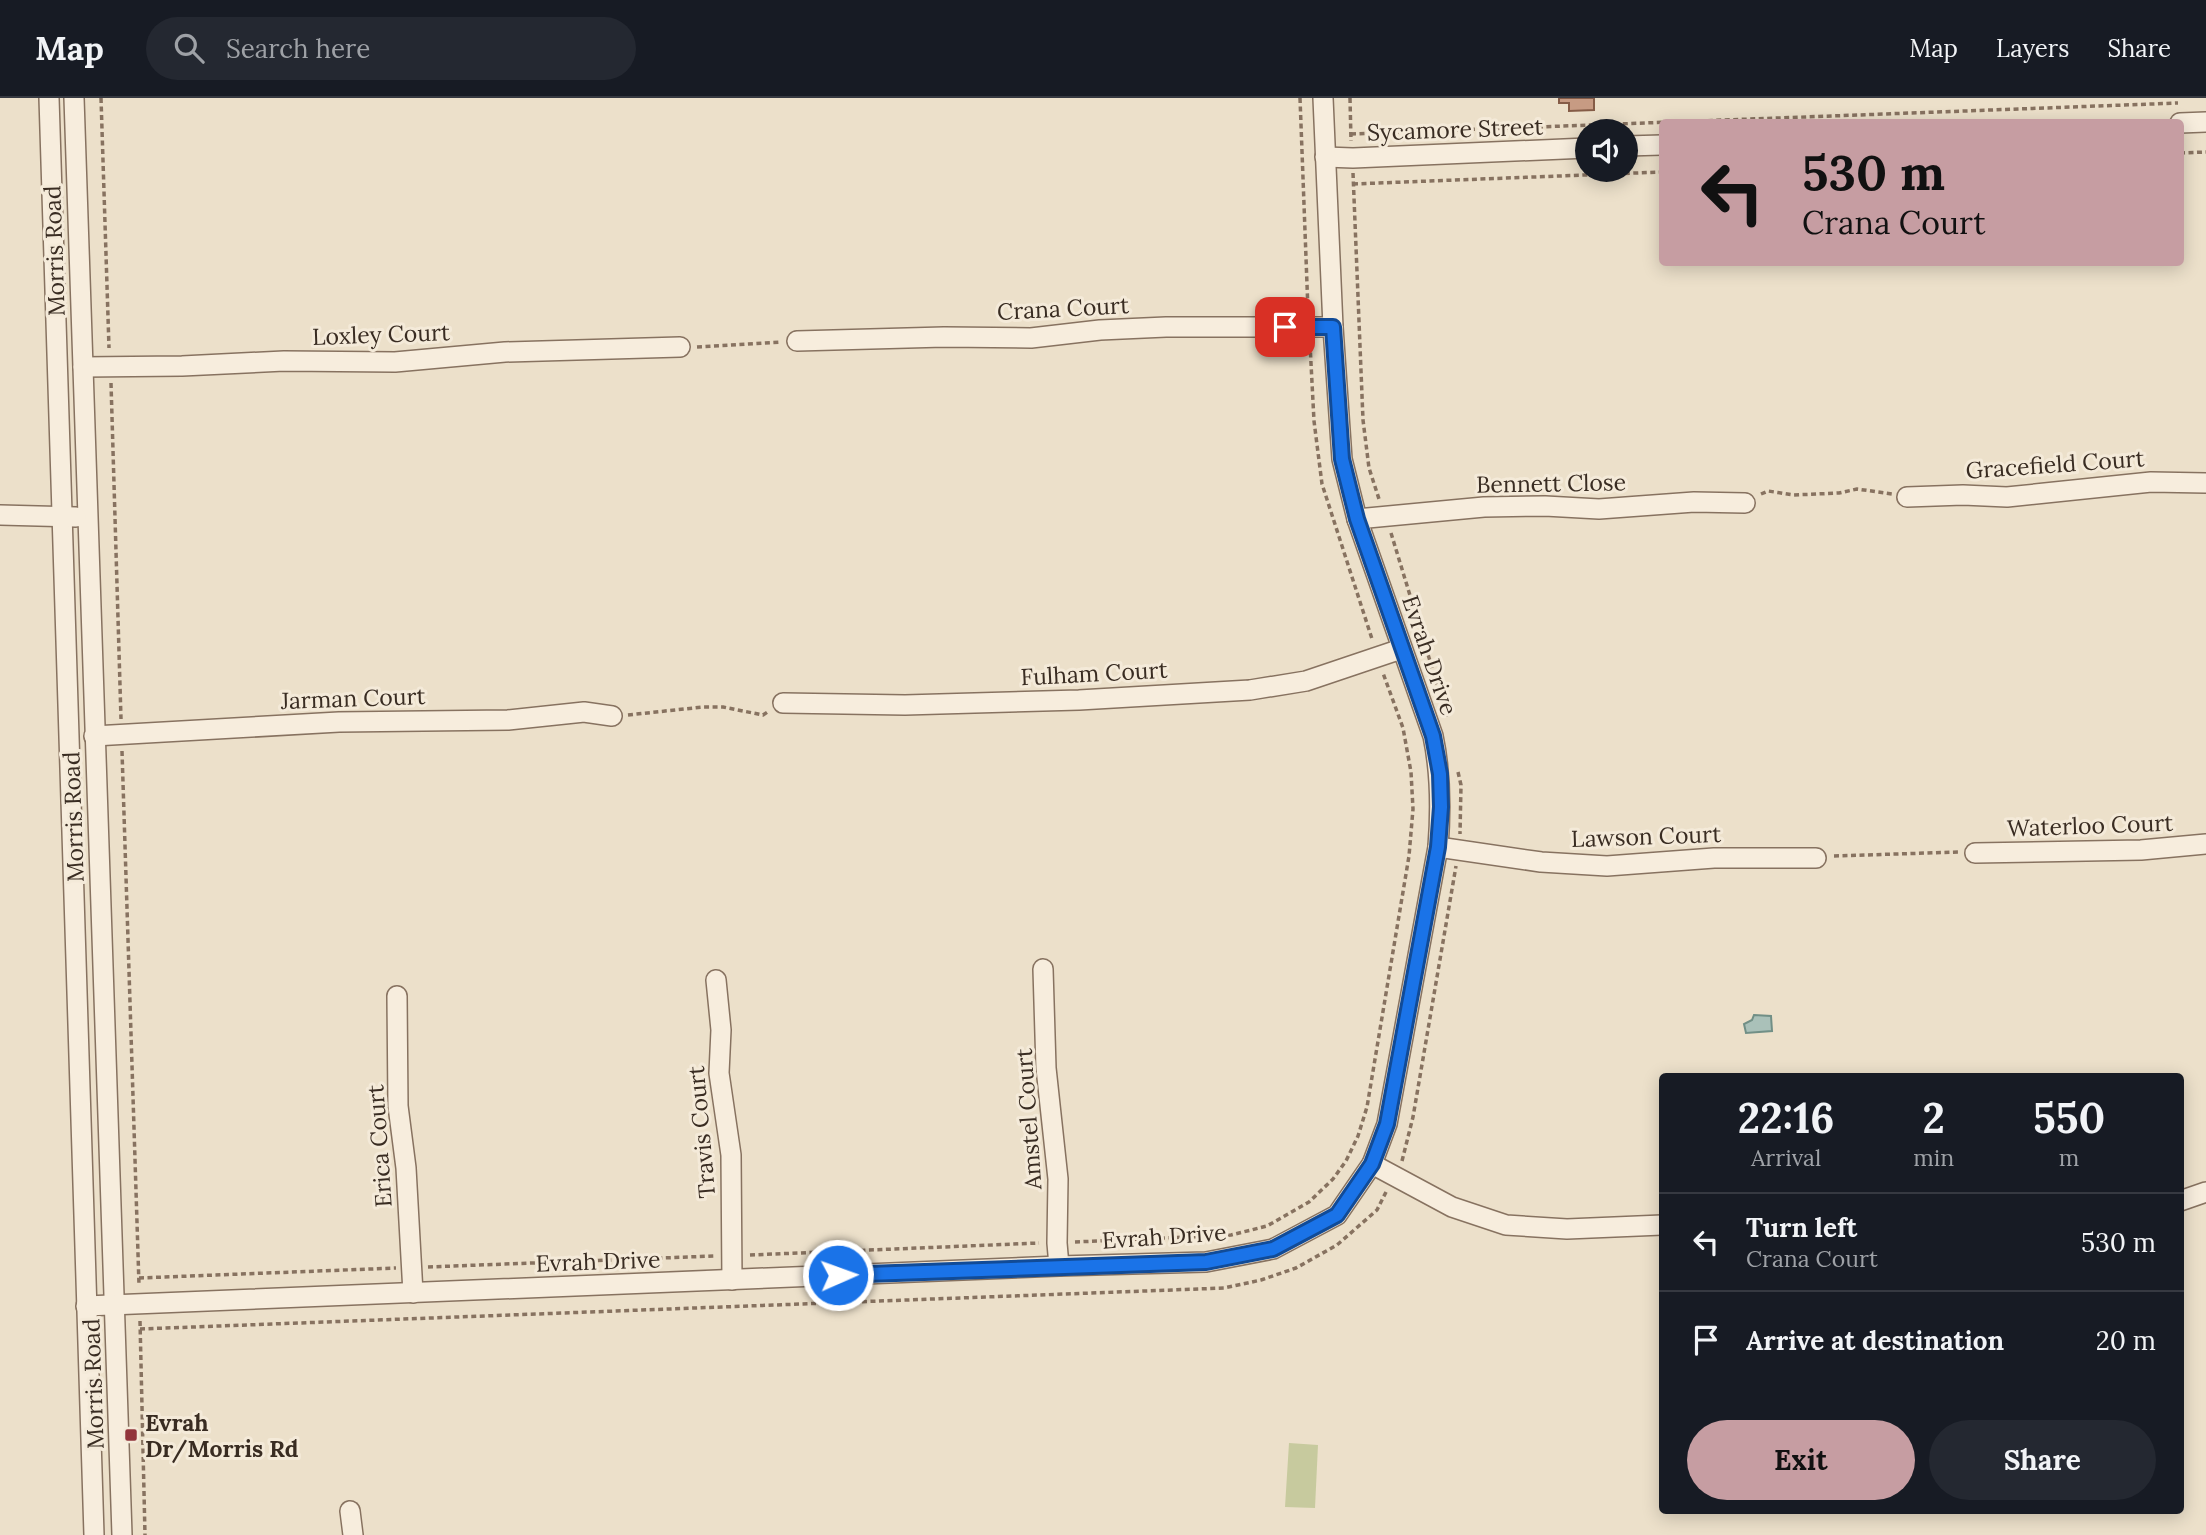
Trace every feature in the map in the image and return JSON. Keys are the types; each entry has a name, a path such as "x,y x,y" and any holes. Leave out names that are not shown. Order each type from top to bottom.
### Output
{"street":[{"name":"Morris Road","path":"49,98 94,1535"},
{"name":"Morris Road","path":"74,98 122,1535"},
{"name":"Evrah Drive","path":"86,1306 1206,1262 1273,1249 1337,1215 1372,1164 1387,1124 1438,847 1441,807 1433,736 1357,519 1342,459 1323,98"},
{"path":"2184,123 2206,122"},
{"path":"1638,146 1659,145"},
{"name":"Sycamore Street","path":"1325,157 1575,149"},
{"name":"Crana Court","path":"797,341 944,337 1031,338 1100,330 1166,327 1333,327"},
{"name":"Loxley Court","path":"83,367 284,361 395,362 505,352 680,347"},
{"path":"60,411 84,410"},
{"name":"Gracefield Court","path":"1908,497 2007,497 2151,482 2206,483"},
{"name":"Bennett Close","path":"1357,519 1484,507 1599,509 1695,502 1745,503"},
{"path":"0,515 88,517"},
{"name":"Fulham Court","path":"783,703 905,705 1079,700 1250,690 1306,681 1401,649"},
{"name":"Jarman Court","path":"94,736 339,722 508,720 584,712 612,716"},
{"name":"Waterloo Court","path":"1975,853 2141,850 2206,844"},
{"name":"Lawson Court","path":"1438,847 1541,862 1607,866 1714,858 1816,858"},
{"name":"Amstel Court","path":"1043,969 1046,1068 1058,1180 1059,1266"},
{"name":"Travis Court","path":"716,980 720,1030 719,1073 731,1155 732,1280"},
{"name":"Erica Court","path":"397,996 398,1106 406,1168 413,1293"},
{"path":"1372,1164 1452,1207 1506,1225 1567,1229 1659,1225"},
{"path":"2184,1201 2206,1192"},
{"path":"349,1511 353,1535"}],"path":[{"path":"101,98 145,1535"},
{"path":"1350,98 1363,420 1368,468 1449,722"},
{"path":"1752,119 2179,103"},
{"path":"1351,134 1659,122"},
{"path":"2184,153 2206,152"},
{"path":"1353,184 1659,173"},
{"path":"680,347 797,341"},
{"path":"1745,503 1768,491 1794,495 1839,493 1857,489 1908,497"},
{"path":"612,716 703,707 763,715 783,703"},
{"path":"140,1329 1224,1288 1261,1280 1296,1268 1338,1245 1377,1210 1403,1158 1413,1117 1459,849 1461,822 1458,772"},
{"path":"1816,858 1938,853 1949,850 1975,853"}],"green space":[{"path":"1289,1443 1318,1445 1315,1508 1285,1507"}],"water":[{"path":"1754,1015 1771,1016 1772,1031 1746,1033 1744,1024 1752,1020"}],"building":[{"path":"1559,98 1594,98 1594,110 1569,111 1569,103 1559,103"}],"place":[{"name":"Evrah Dr/Morris Rd","path":"131,1435"}],"route":[{"path":"838,1275 1206,1262 1273,1249 1337,1215 1372,1164 1387,1124 1438,847 1440,774 1433,736 1349,493 1342,459 1333,327 1285,327"}]}
